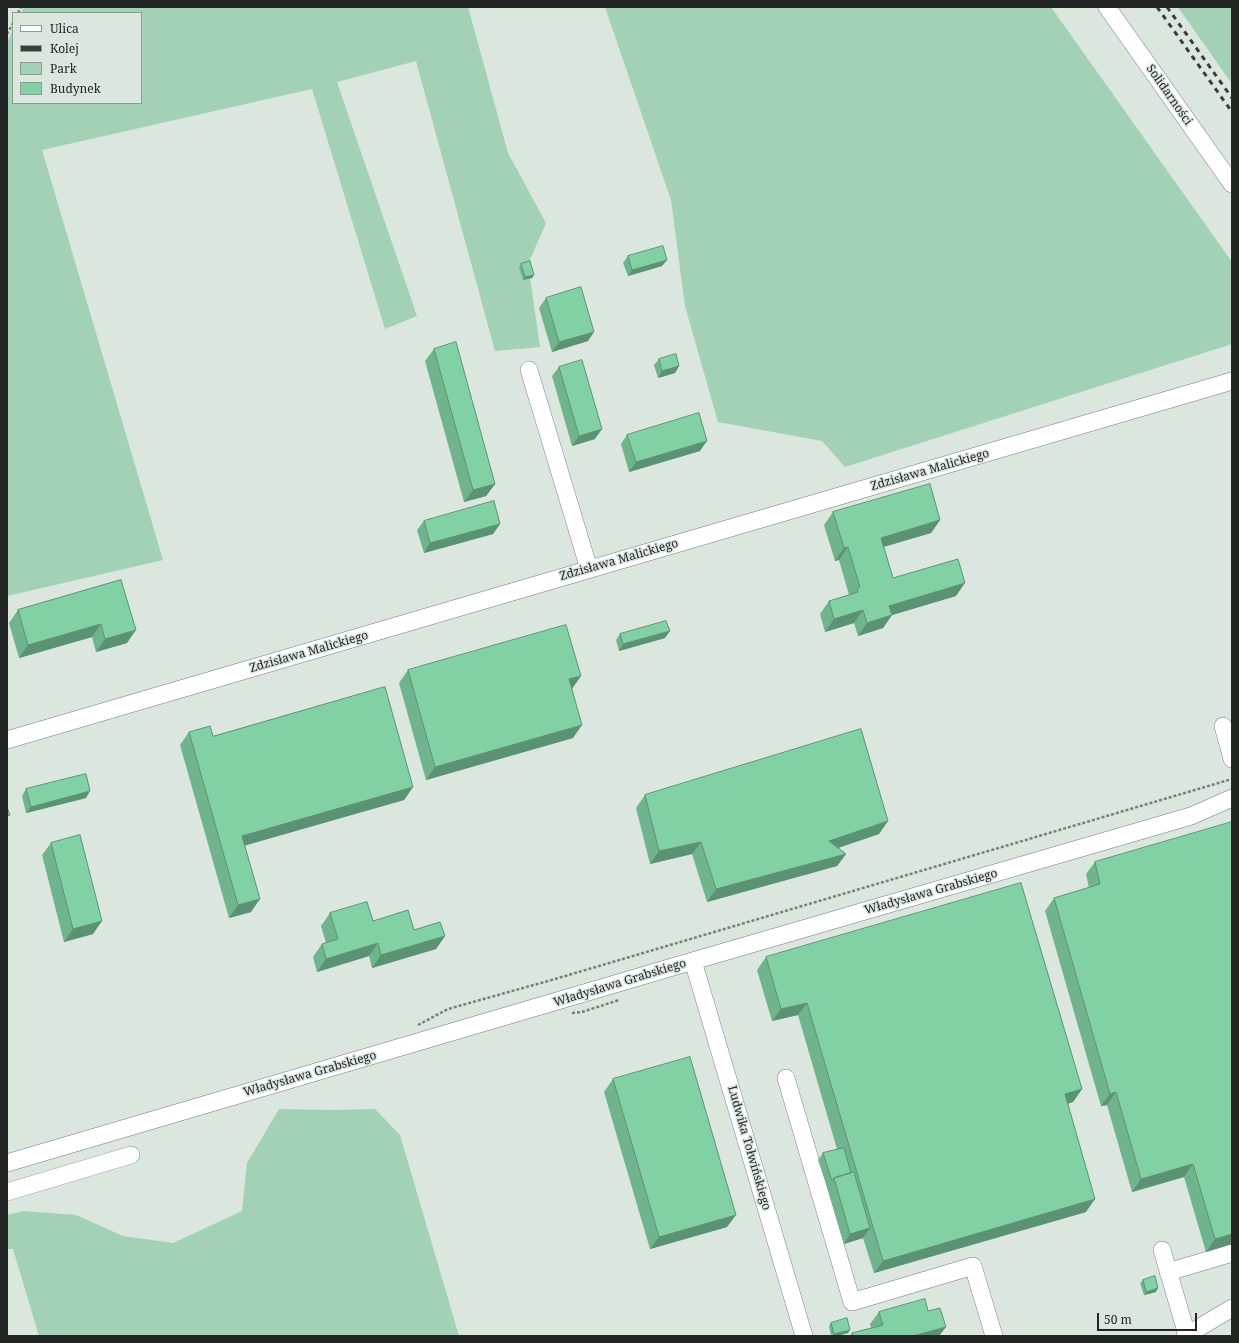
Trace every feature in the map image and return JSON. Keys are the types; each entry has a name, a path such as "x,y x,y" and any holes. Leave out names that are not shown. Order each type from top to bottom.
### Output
{"street":[{"name":"Solidarności","path":"1107,7 1232,184"},
{"path":"529,370 589,569"},
{"name":"Zdzisława Malickiego","path":"7,740 1232,381"},
{"path":"1223,726 1232,758"},
{"name":"Władysława Grabskiego","path":"7,1163 1191,816 1232,798"},
{"name":"Ludwika Tołwińskiego","path":"693,961 804,1336"},
{"path":"786,1078 852,1302 974,1266 994,1336"},
{"path":"7,1192 131,1155"},
{"path":"1162,1250 1186,1336 1232,1308"},
{"path":"1168,1272 1232,1253"}],"path":[{"path":"7,34 12,25"},
{"path":"555,979 1232,779"}],"green space":[{"path":"24,7 468,7 508,153 546,223 528,264 540,347 495,351 416,61 337,82 417,316 385,329 312,89 42,150 163,560 7,596 7,42 12,32 12,104 142,104 142,12 22,12"},
{"path":"605,7 1051,7 1232,262 1232,344 845,467 822,441 718,422 685,306 671,200"},
{"path":"1178,7 1232,7 1232,84"},
{"path":"279,1109 375,1109 400,1135 459,1336 39,1336 13,1249 7,1249 7,1215 23,1211 76,1215 123,1236 173,1243 242,1211 247,1163"}],"building":[{"path":"663,246 667,260 632,270 628,256"},
{"path":"530,261 534,275 525,277 521,264"},
{"path":"581,287 594,332 559,342 546,298"},
{"path":"456,342 495,484 473,490 434,349"},
{"path":"676,354 679,366 662,371 659,359"},
{"path":"582,360 602,429 579,436 559,367"},
{"path":"699,413 707,441 636,462 627,435"},
{"path":"930,484 940,520 881,538 893,578 958,559 965,583 889,606 892,615 867,623 863,610 834,619 829,601 858,592 857,588 860,587 848,547 844,548 833,512"},
{"path":"494,501 500,524 430,543 424,521"},
{"path":"121,580 136,630 105,639 101,624 28,645 18,610"},
{"path":"666,621 670,631 623,644 620,634"},
{"path":"566,625 581,676 569,679 582,725 435,767 408,670"},
{"path":"385,687 413,787 242,836 260,899 238,905 189,732 210,726 213,736"},
{"path":"861,729 888,821 829,841 846,854 716,889 701,842 659,851 645,795"},
{"path":"86,774 90,791 31,807 26,789"},
{"path":"7,807 10,815 7,816"},
{"path":"1232,822 1232,1234 1215,1239 1193,1164 1141,1179 1116,1092 1110,1094 1054,898 1100,884 1095,862"},
{"path":"80,835 102,921 73,929 51,843"},
{"path":"1021,883 1082,1089 1065,1094 1095,1199 883,1261 807,1003 781,1009 766,957"},
{"path":"367,902 373,921 408,910 414,930 440,922 445,936 381,955 378,943 326,959 322,944 338,939 330,913"},
{"path":"690,1057 736,1215 659,1237 613,1079"},
{"path":"844,1148 851,1173 834,1178 832,1181 823,1153"},
{"path":"854,1172 870,1228 850,1234 834,1178"},
{"path":"1155,1276 1158,1288 1146,1292 1143,1280"},
{"path":"925,1299 928,1311 940,1308 946,1327 913,1336 853,1336 852,1333 883,1325 879,1312"},
{"path":"847,1318 850,1330 834,1334 831,1323"}],"railway":[{"path":"1157,7 1232,112"},
{"path":"1167,7 1232,98"}]}
